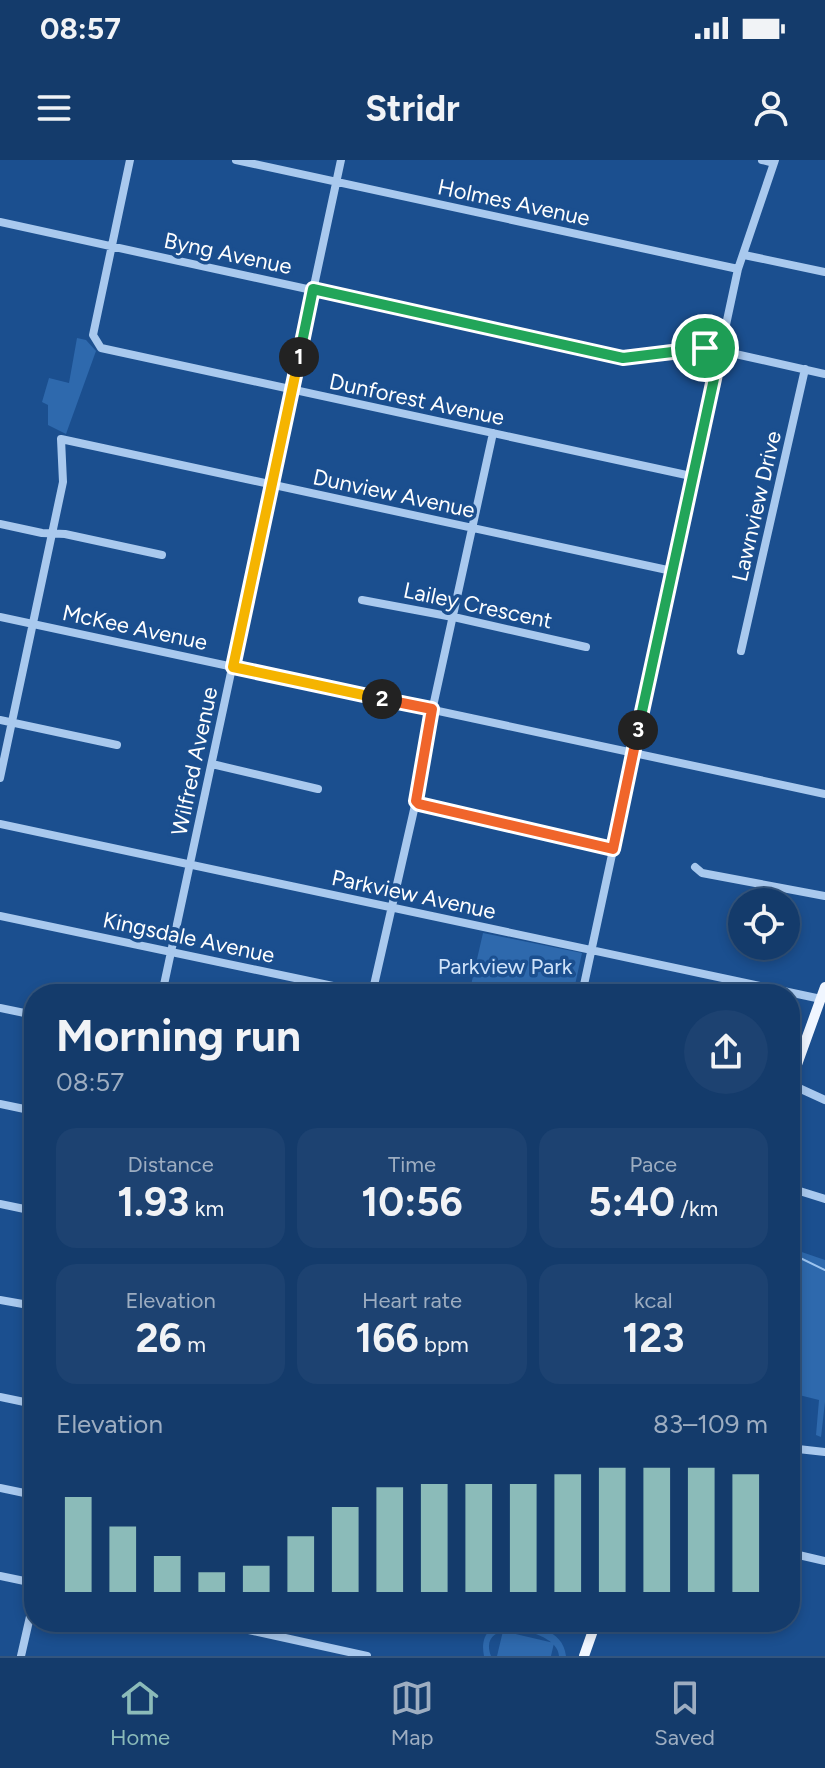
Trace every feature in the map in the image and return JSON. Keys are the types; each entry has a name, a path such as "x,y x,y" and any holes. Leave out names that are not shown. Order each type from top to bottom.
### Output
{"main road":[{"path":"800,1057 825,987"},
{"path":"584,1656 592,1632"}],"street":[{"path":"113,246 130,160"},
{"name":"Holmes Avenue","path":"236,160 738,269"},
{"name":"Wilfred Avenue","path":"164,984 341,160"},
{"path":"584,984 738,269 774,161 762,160"},
{"name":"Byng Avenue","path":"0,222 623,358 705,348 825,374"},
{"name":"Dunforest Avenue","path":"113,246 93,339 101,348 691,476"},
{"path":"744,255 825,272"},
{"name":"Lawnview Drive","path":"741,651 805,369"},
{"path":"374,984 493,433"},
{"name":"Dunview Avenue","path":"52,533 63,482 61,439 672,571"},
{"path":"0,524 162,555"},
{"path":"0,778 52,533"},
{"name":"Lailey Crescent","path":"362,600 586,647"},
{"name":"McKee Avenue","path":"0,617 825,794"},
{"path":"0,720 117,745"},
{"path":"212,764 318,789"},
{"path":"416,801 613,849"},
{"name":"Parkview Avenue","path":"0,824 751,984"},
{"path":"695,867 702,873 825,896"},
{"name":"Kingsdale Avenue","path":"0,916 325,984"},
{"name":"Parkview Avenue","path":"800,995 821,999"},
{"path":"0,1008 24,1013"},
{"path":"800,1089 825,1100"},
{"path":"0,1104 24,1109"},
{"path":"800,1191 825,1199"},
{"path":"0,1204 24,1209"},
{"path":"0,1300 24,1304"},
{"path":"0,1397 24,1402"},
{"path":"800,1449 825,1452"},
{"path":"0,1488 24,1493"},
{"path":"800,1555 825,1561"},
{"path":"0,1576 24,1581"},
{"path":"21,1656 26,1632"},
{"path":"257,1632 365,1656"}],"green space":[{"path":"77,338 86,340 96,351 66,434 48,425 48,405 42,402 49,378 69,383"},
{"name":"Parkview Park","path":"483,933 582,953 575,984 471,984"},
{"path":"800,1251 825,1260 825,1402 821,1437 816,1435 819,1400 800,1395"},
{"path":"502,1632 495,1635 489,1643 491,1656 484,1656 483,1643 488,1633"},
{"path":"503,1632 554,1643 551,1656 497,1656"},
{"path":"528,1632 553,1634 564,1647 566,1656 559,1656 555,1646 546,1638"}],"waterway":[{"path":"800,1258 825,1270"}],"route":[{"path":"313,289 623,358 705,348 720,351 613,849 419,804 416,801 432,709 233,667 313,289"}]}
